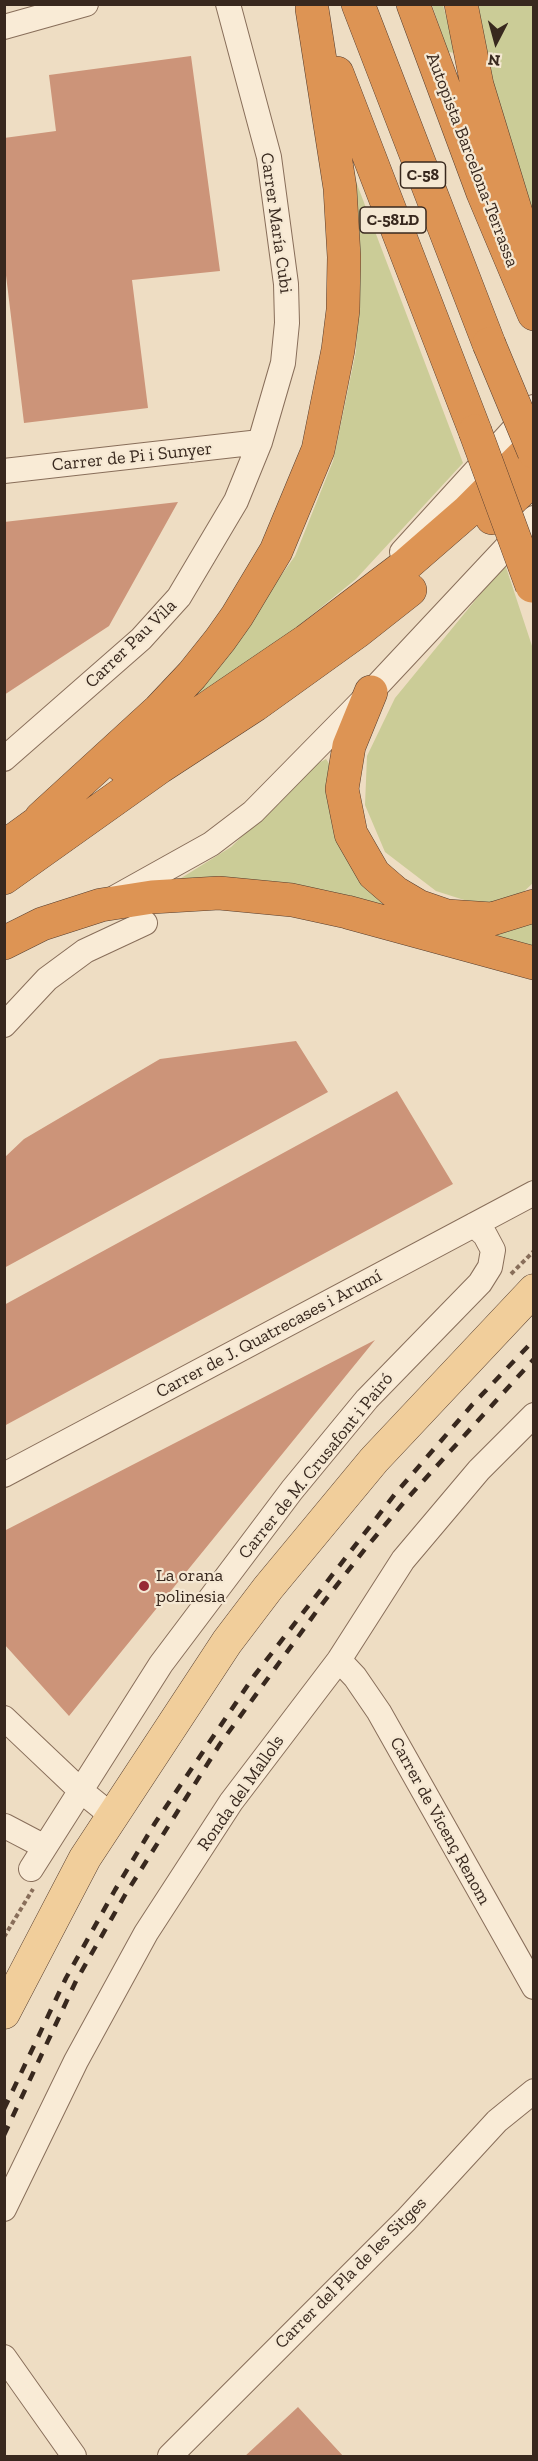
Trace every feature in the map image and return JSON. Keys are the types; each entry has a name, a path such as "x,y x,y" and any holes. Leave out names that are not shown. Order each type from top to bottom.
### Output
{"highway":[{"name":"C-58","path":"358,4 489,344 534,452"},
{"name":"Autopista Barcelona-Terrassa","path":"413,4 483,193 534,314"},
{"path":"461,4 477,85 534,269"},
{"path":"4,847 41,818 159,710 192,675 226,632 276,551 318,450 338,350 343,310 344,257 340,188 311,7"},
{"name":"C-58LD","path":"311,7 475,431 533,588"},
{"path":"41,818 242,685 352,606 407,564 468,511 534,444"},
{"path":"4,878 358,631 430,574 534,478"},
{"path":"371,692 349,746 342,789 351,834 374,874 396,893 411,902 447,916 492,920 534,906"},
{"path":"4,943 42,924 101,905 184,894 219,893 271,897 347,912 534,963"}],"main road":[{"path":"4,2013 74,1876 111,1815 189,1698 268,1588 374,1460 534,1290"}],"street":[{"path":"4,27 86,4"},
{"name":"Carrer María Cubi","path":"228,4 268,157 286,284 287,323 283,363 260,442"},
{"path":"352,606 534,407"},
{"name":"Carrer de Pi i Sunyer","path":"4,471 260,442"},
{"name":"Carrer Pau Vila","path":"4,759 141,639 179,597 236,501 260,442"},
{"path":"101,905 211,844 253,812 371,692 534,518"},
{"path":"4,1025 47,979 85,951 145,923"},
{"name":"Carrer de J. Quatrecases i Arumí","path":"4,1475 534,1192"},
{"name":"Carrer de M. Crusafont i Pairó","path":"31,1869 161,1664 292,1490 367,1399 480,1283 490,1267 493,1250 485,1235 474,1225"},
{"name":"Ronda del Mallols","path":"4,2209 76,2061 146,1933 231,1802 339,1660 403,1560 479,1470 534,1415"},
{"name":"Carrer de Vicenç Renom","path":"339,1660 355,1677 379,1712 534,1987"},
{"path":"4,1718 80,1790 111,1815"},
{"path":"5,1826 45,1847"},
{"name":"Carrer del Pla de les Sitges","path":"170,2457 406,2220 496,2121 534,2091"},
{"path":"4,2357 74,2457"}],"green space":[{"path":"432,5 443,5 456,53 448,52"},
{"path":"473,5 533,5 533,223 485,61"},
{"path":"352,171 463,463 356,579 276,644 195,696 295,556 333,461 356,351 359,253"},
{"path":"505,564 533,649 533,883 518,897 483,906 436,891 385,852 365,805 367,756 395,698"},
{"path":"326,759 332,768 352,865 386,909 178,880 231,847 315,765"},
{"path":"533,915 533,947 476,935"}],"building":[{"path":"191,56 220,271 132,280 148,408 24,423 4,259 4,138 56,131 49,75"},
{"path":"178,502 109,626 4,695 4,522"},
{"path":"296,1041 328,1092 4,1268 4,1158 24,1139 160,1059"},
{"path":"397,1091 453,1184 4,1426 4,1305"},
{"path":"375,1340 69,1716 4,1644 4,1531"},
{"path":"298,2407 344,2457 244,2457"}],"railway":[{"path":"4,2109 66,1978 115,1890 155,1823 254,1676 395,1494 472,1405 534,1340"},
{"path":"4,2135 76,1981 125,1895 220,1744 365,1549 405,1501 534,1359"}],"place":[{"name":"La orana polinesia","path":"144,1586"}]}
